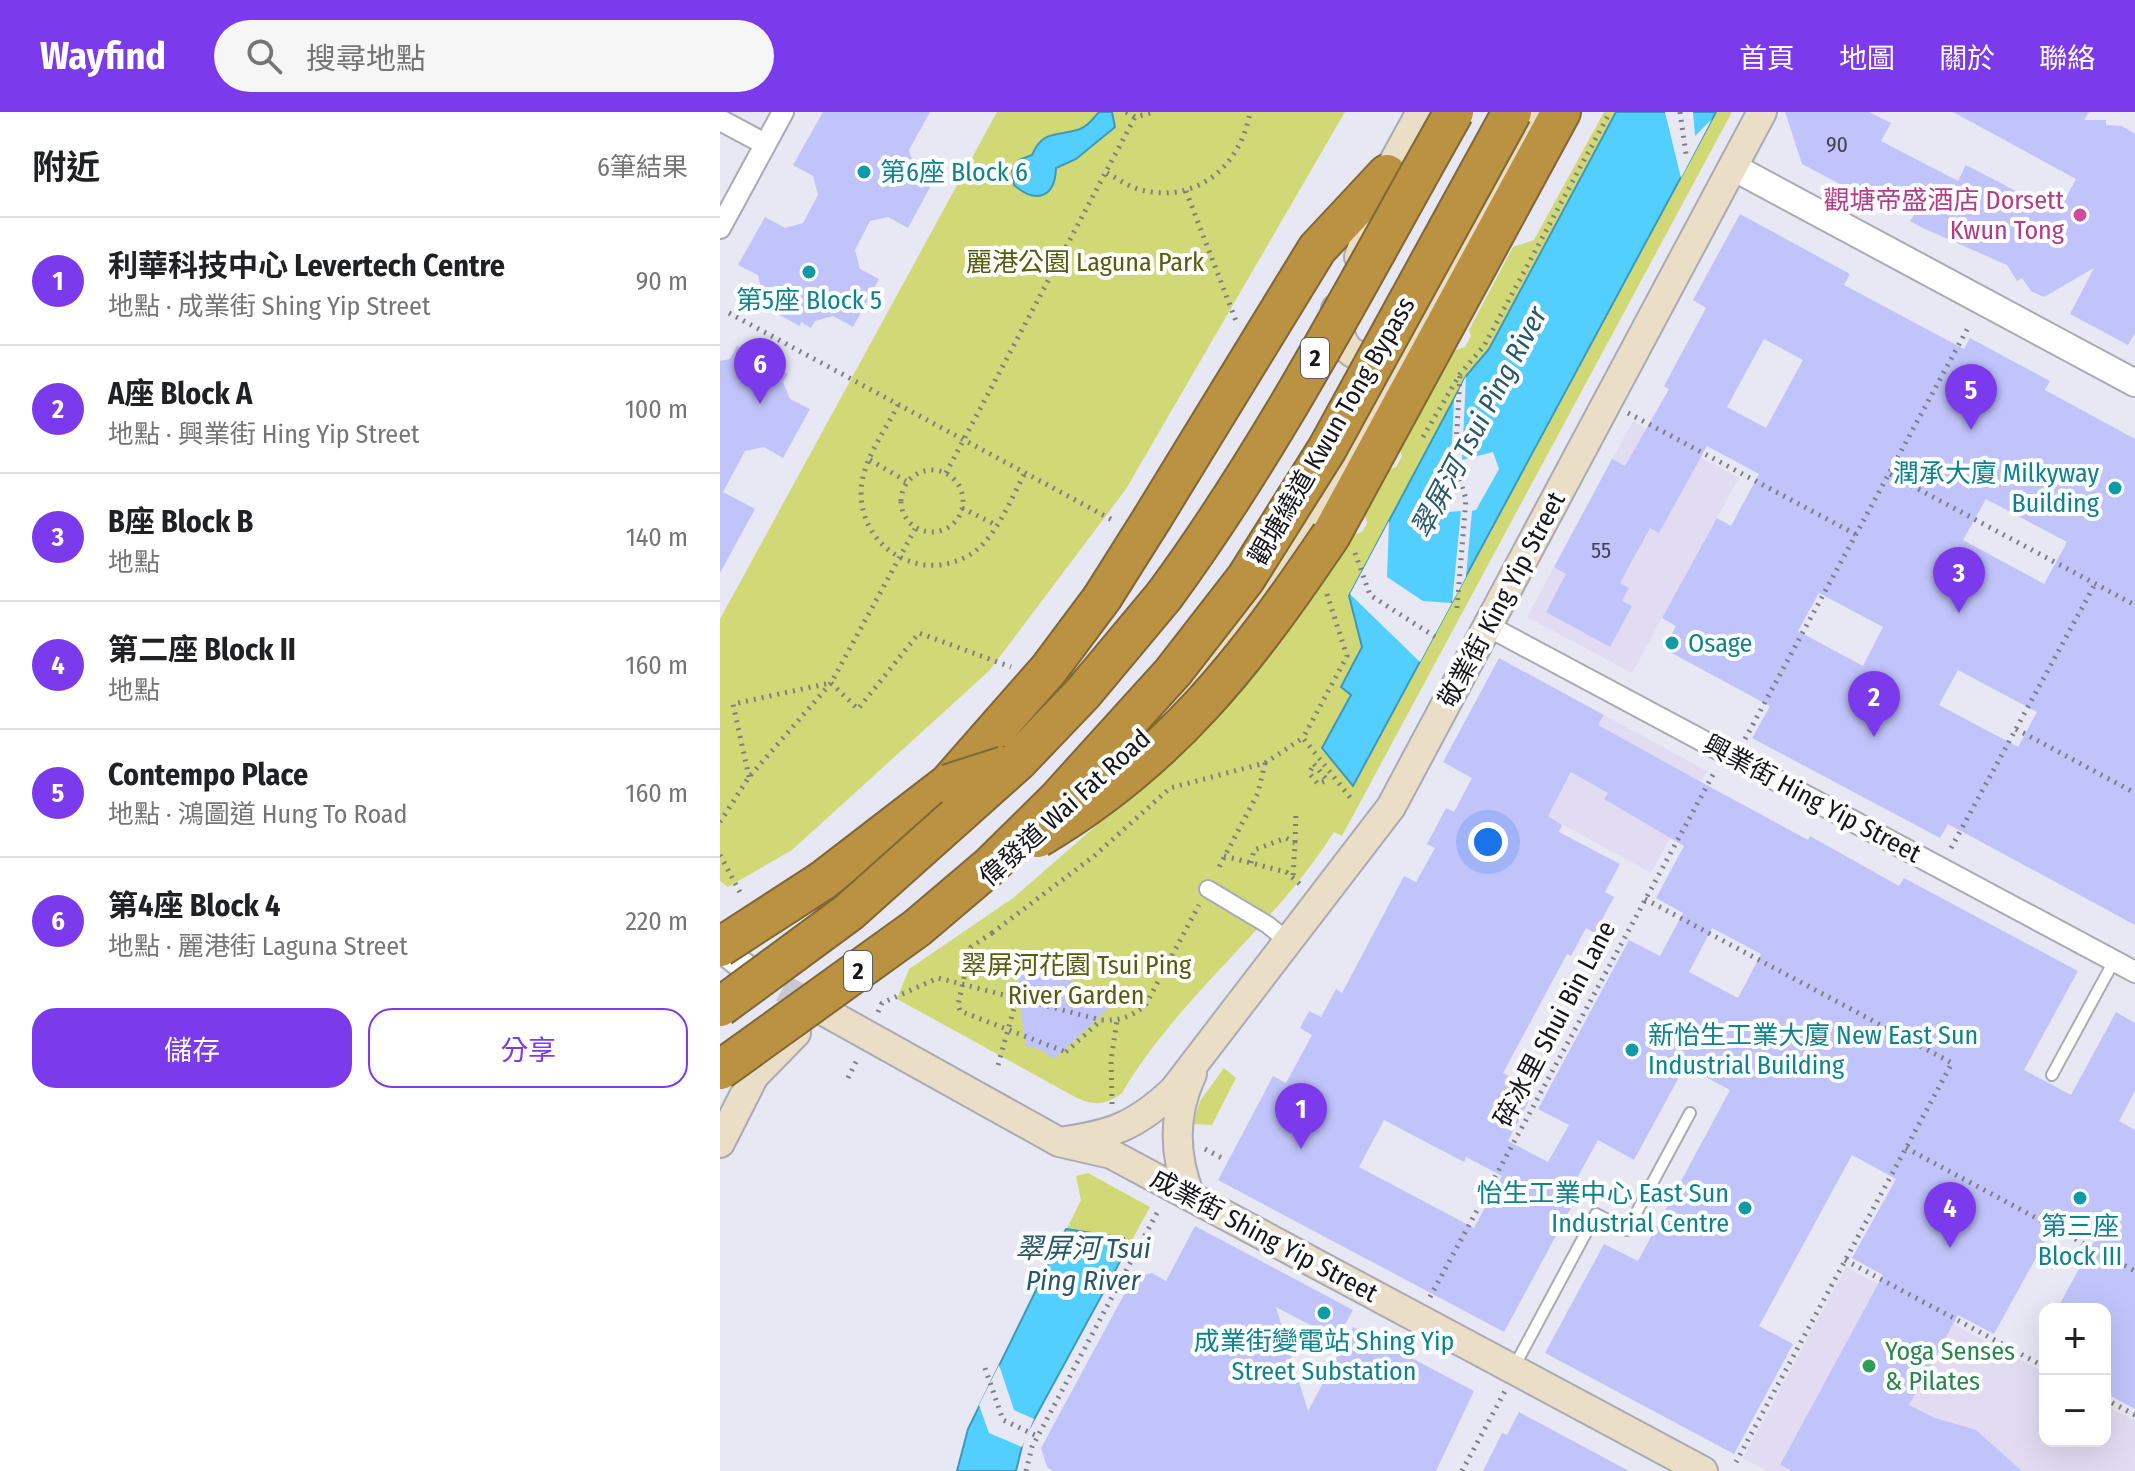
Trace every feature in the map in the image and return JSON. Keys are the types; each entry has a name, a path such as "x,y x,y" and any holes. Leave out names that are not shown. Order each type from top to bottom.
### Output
{"highway":[{"name":"觀塘繞道 Kwun Tong Bypass","path":"720,1007 849,912 1018,761 1141,627 1203,543 1279,422 1454,112"},
{"name":"觀塘繞道 Kwun Tong Bypass","path":"720,1070 917,928 990,866 1064,792 1173,672 1246,578 1327,449 1512,112"},
{"path":"990,866 1079,814 1143,764 1206,704 1246,657 1331,535 1561,112"},
{"path":"729,954 948,784 1049,669 1109,588 1317,249 1387,174"},
{"path":"948,784 1018,761"}],"main road":[{"path":"720,985 729,954 876,882 981,795 1123,639 1196,543 1352,277 1387,174 1421,112"},
{"name":"偉發道 Wai Fat Road","path":"720,1143 754,1076 769,1058 822,1010 1055,824 1126,758 1189,688 1263,593 1346,468 1531,112"},
{"name":"敬業街 King Yip Street","path":"1059,1142 1100,1136 1125,1128 1162,1101 1199,1059 1391,807 1762,112"},
{"path":"1336,305 1338,334 1348,351 1364,359 1390,355 1412,341"},
{"name":"成業街 Shing Yip Street","path":"822,1010 1059,1142 1111,1154 1190,1196 1510,1379 1703,1471"},
{"name":"敬業街 King Yip Street","path":"1190,1196 1179,1162 1178,1118 1185,1088 1199,1059"}],"street":[{"path":"720,228 783,112"},
{"path":"720,120 765,144"},
{"path":"1733,167 2135,383"},
{"name":"興業街 Hing Yip Street","path":"1488,626 2135,972"},
{"path":"1208,889 1268,925 1289,942"}],"lane":[{"path":"2052,1075 2114,961"},
{"path":"1510,1379 1596,1214 1627,1230 1690,1113"}],"path":[{"path":"1126,112 1135,117 1154,112"},
{"path":"1107,173 1139,189 1186,191 1215,177 1233,159 1246,136 1250,112"},
{"path":"1420,443 1460,374 1484,346 1610,112"},
{"path":"1680,112 1686,154"},
{"path":"946,473 1135,117"},
{"path":"1186,191 1239,329"},
{"path":"729,313 1121,524"},
{"path":"1745,739 1970,324"},
{"path":"1457,608 1466,499 1455,465 1460,374"},
{"path":"898,405 863,479 864,516 884,548 900,558 918,565 955,562 986,541 1025,473"},
{"path":"1627,412 1857,535"},
{"path":"870,460 906,481"},
{"path":"924,470 946,473 962,491 962,508 950,527 928,532 915,529 902,513 900,502 906,481 924,470"},
{"path":"1890,474 2135,605"},
{"path":"962,508 996,525"},
{"path":"720,822 749,777 831,683 915,529"},
{"path":"1345,564 1363,539"},
{"path":"1355,553 1370,595 1440,640"},
{"path":"1101,1020 1066,1052 960,1011 958,1005 971,947 1094,856 1170,788 1265,763 1303,738 1347,656 1326,590 1330,582"},
{"path":"1950,849 2095,584"},
{"path":"831,683 858,709 919,633 1011,667"},
{"path":"749,777 733,704 831,683"},
{"path":"2016,729 2135,793"},
{"path":"1303,738 1324,769 1353,801"},
{"path":"882,1003 938,978 1101,1020 1117,1021 1145,1006 1258,793 1265,763"},
{"path":"1314,764 1324,769 1327,780 1318,784 1314,779 1309,773 1314,764"},
{"path":"1314,779 1324,769"},
{"name":"碎冰里 Shui Bin Lane","path":"1429,1298 1715,770"},
{"path":"1293,878 1296,812"},
{"path":"1251,863 1254,850 1286,838 1295,843"},
{"path":"720,855 743,899"},
{"path":"1224,856 1286,872 1302,886"},
{"path":"1645,899 1952,1063 1736,1462"},
{"path":"998,1065 1017,998"},
{"path":"1112,1109 1111,1060 1117,1021"},
{"path":"1203,1148 1222,1158"},
{"path":"1906,1148 2135,1271"},
{"path":"1026,1471 1037,1436 1162,1204"},
{"path":"1845,1260 2039,1364"},
{"path":"985,1368 1003,1420 1037,1436"},
{"path":"1462,1471 1510,1379"},
{"path":"2111,1402 2135,1415"}],"shaded area":[{"path":"1633,421 1739,478 1632,673 1527,617"},
{"path":"1604,715 1707,771 1651,873 1547,816"},
{"path":"1846,1267 2039,1370 2039,1447 2111,1447 2111,1408 2135,1421 2135,1471 1767,1471 1743,1458"}],"green space":[{"name":"麗港公園 Laguna Park","path":"997,112 1345,112 1126,489 989,671 792,850 728,887 720,881 720,619"},
{"name":"翠屏河花園 Tsui Ping River Garden","path":"1604,112 1732,112 1342,836 1334,832 1284,899 1171,1025 1122,1093 1106,1102 1095,1103 1077,1098 897,999 909,969 1013,898 1136,791 1349,536 1362,532 1367,523 1364,512 1386,471 1396,467 1402,456 1399,445 1450,352 1465,347 1471,336 1469,330 1513,247 1534,240"},
{"path":"1224,1068 1236,1078 1212,1125 1193,1124 1200,1101"},
{"name":"翠屏河 Tsui Ping River","path":"1088,1173 1150,1207 1024,1438 1016,1471 957,1471 968,1429 1081,1200 1076,1176"}],"water":[{"path":"1099,112 1112,112 1115,127 1076,159 1056,168 1048,192 1030,195 1014,185 1012,170 1019,160 1032,155 1041,141 1052,135 1083,128"},
{"path":"1616,112 1716,112 1353,786 1322,748 1351,695 1341,687 1362,647 1349,596 1466,376 1489,349"},
{"name":"翠屏河 Tsui Ping River","path":"1066,1229 1124,1238 1128,1247 1024,1438 1016,1471 957,1471 968,1429"}],"pier":[{"path":"1665,112 1693,112 1695,136 1712,119 1681,178"},
{"path":"1466,376 1462,460 1493,452 1499,469 1476,510 1472,511 1466,577 1452,603 1461,511 1433,513 1444,466 1451,464 1454,400"},
{"path":"1389,521 1387,577 1423,601 1452,603 1420,662 1350,594"},
{"path":"999,1365 1014,1410 1034,1419 1022,1447 989,1433 979,1405"}],"building":[{"path":"823,112 930,112 909,150 915,169 934,180 908,228 888,217 870,221 855,250 860,269 879,279 853,327 833,316 815,321 811,328 801,322 800,326 768,309 770,305 760,300 763,295 758,275 738,265 765,217 785,228 803,223 818,195 813,176 793,165"},
{"path":"1785,112 1869,112 1891,123 1881,141 1958,181 1966,165 2058,213 2076,179 1953,112 2089,112 2084,120 2106,120 2106,125 2122,126 2135,134 2135,333 2128,345 2070,314 2094,268 2044,297 2031,291 2022,278 2017,281 2007,265 1925,229 1910,221 1914,215 1877,196 1874,202 1802,164"},
{"path":"1740,214 1850,274 1844,285 1964,349 1970,338 2050,381 2045,390 2135,439 2135,925 1948,824 1940,838 1752,738 1770,706 1664,649 1676,626 1662,618 1717,518 1731,526 1759,474 1707,446 1659,533 1650,528 1620,583 1629,588 1622,601 1632,606 1610,647 1546,612 1566,574 1554,567 1612,459 1625,466 1669,389 1664,386 1706,308 1693,300","holes":["1764,339 1803,360 1766,428 1727,407","1986,499 2067,542 2044,584 1963,540","1819,593 1883,627 1863,666 1798,631","1958,670 2037,712 2018,747 1939,705"]},
{"path":"737,346 780,366 778,369 788,374 783,382 790,399 810,409 783,458 764,447 745,451 723,492 755,509 720,573 720,361 730,359"},
{"path":"1499,658 1604,715 1598,725 1808,840 1810,836 1899,886 1904,878 2078,971 2024,1070 2071,1095 2116,1012 2135,1023 2135,1091 2119,1121 2135,1130 2135,1409 2111,1396 2111,1303 2060,1303 2097,1236 2059,1216 1994,1334 1958,1315 1909,1405 1935,1418 1976,1430 2022,1471 1792,1471 1780,1465 1883,1275 1852,1258 1896,1179 1852,1155 1759,1326 1793,1344 1734,1454 1545,1353 1604,1244 1638,1261 1730,1090 1685,1066 1634,1160 1598,1140 1577,1178 1585,1182 1504,1332 1218,1180 1273,1076 1286,1083 1312,1035 1300,1028 1309,1011 1321,1017 1336,989 1342,993 1404,876 1416,882 1435,848 1427,844 1446,808 1454,812 1472,778 1443,762","holes":["1571,772 1608,793 1604,799 1684,846 1656,898 1683,913 1660,956 1629,940 1538,1109 1569,1125 1548,1162 1508,1141 1532,1095 1507,1080 1509,1076 1503,1073 1567,954 1571,956 1586,928 1595,933 1614,897 1605,892 1620,864 1559,832 1562,825 1548,816","1712,928 1761,954 1738,998 1689,972","1384,1120 1464,1162 1466,1157 1502,1176 1474,1228 1359,1167"]},
{"path":"1042,972 1079,983 1111,1006 1054,1059 1041,1050 1026,1046 1015,973"},
{"path":"1195,1226 1353,1310 1337,1339 1276,1307 1308,1411 1353,1327 1474,1391 1436,1471 1053,1471 1047,1467 1041,1448 1133,1278 1152,1273 1166,1281"},
{"path":"1519,1412 1629,1471 1483,1471 1502,1433 1507,1435"}],"tunnel":[{"path":"746,968 822,1010"}],"place":[{"name":"第6座 Block 6","path":"864,172"},
{"name":"觀塘帝盛酒店 Dorsett Kwun Tong","path":"2080,215"},
{"name":"第5座 Block 5","path":"809,272"},
{"name":"第4座 Block 4","path":"760,404"},
{"name":"Contempo Place","path":"1971,430"},
{"name":"潤承大廈 Milkyway Building","path":"2115,488"},
{"name":"B座 Block B","path":"1959,613"},
{"name":"Osage","path":"1672,643"},
{"name":"A座 Block A","path":"1874,737"},
{"name":"新怡生工業大廈 New East Sun Industrial Building","path":"1632,1050"},
{"name":"利華科技中心 Levertech Centre","path":"1301,1149"},
{"name":"第三座 Block III","path":"2080,1198"},
{"name":"怡生工業中心 East Sun Industrial Centre","path":"1745,1208"},
{"name":"第二座 Block II","path":"1950,1248"},
{"name":"成業街變電站 Shing Yip Street Substation","path":"1324,1313"},
{"name":"Yoga Senses & Pilates","path":"1869,1366"}]}
